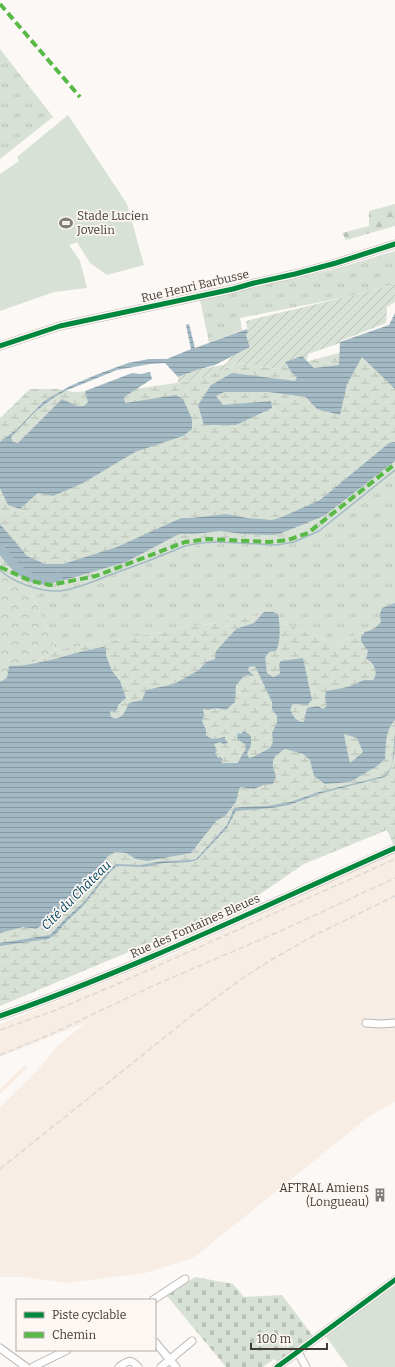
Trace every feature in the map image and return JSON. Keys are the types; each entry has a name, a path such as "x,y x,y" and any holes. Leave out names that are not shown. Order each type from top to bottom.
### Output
{"street":[{"name":"Rue Henri Barbusse","path":"0,346 60,326 296,274 395,244"},
{"name":"Rue des Fontaines Bleues","path":"0,1016 96,980 172,948 395,848"},
{"path":"366,1024 395,1023"},
{"path":"155,1299 185,1279"},
{"path":"277,1367 395,1280"},
{"path":"160,1367 192,1341"},
{"path":"156,1343 176,1367"},
{"path":"0,1348 23,1366"},
{"path":"33,1367 65,1351"},
{"path":"298,1352 306,1367"},
{"path":"119,1367 127,1361 131,1361 138,1367"}],"shaded area":[{"path":"395,852 395,1102 371,1115 193,1258 145,1273 66,1283 24,1277 0,1277 0,1107 35,1073 58,1045 87,1022 0,1057 0,1024 167,957"},
{"path":"25,1065 28,1067 0,1094 0,1089"}],"green space":[{"path":"0,49 53,117 0,159"},
{"name":"Stade Lucien Jovelin","path":"68,115 127,204 144,265 107,275 90,263 77,242 69,245 80,261 87,288 54,292 0,311 0,174 19,161 17,157"},
{"path":"395,204 395,226 346,240 342,233 369,226 369,211"},
{"path":"395,251 395,284 346,297 240,318 242,330 209,343 200,300 335,269"},
{"path":"395,284 395,302 387,307 386,323 340,341 340,343 308,354 307,361 302,356 285,363 288,367 278,369 238,363 197,380 178,383 178,377 200,369 224,365 231,357 250,347 246,335 248,332 246,321"},
{"path":"395,331 395,440 310,525 46,573 24,575 0,564 0,418 30,389 58,389 73,392 128,390 197,380 238,363 278,369 358,348"},
{"path":"395,440 395,618 336,644 262,615 56,650 24,575 46,573 310,525"},
{"path":"0,564 24,575 56,650 0,680"},
{"path":"262,615 336,644 395,618 395,848 387,830 304,864 250,901 0,1006 0,680 56,650"},
{"path":"195,1277 233,1284 244,1297 282,1295 313,1336 279,1362 274,1359 263,1367 226,1367 167,1296"},
{"path":"395,1285 395,1367 348,1367 325,1335"}],"water":[{"path":"395,313 395,389 362,357 347,384 340,415 317,409 306,397 269,392 224,392 216,396 223,405 271,401 272,408 236,425 204,425 198,405 211,385 232,373 295,381 297,377 292,373 285,362 302,356 314,368 339,365 340,342 389,325"},
{"path":"189,324 195,348 247,329 248,332 246,335 250,347 215,365 178,377 165,363 117,370 65,391 53,398 35,412 11,438 13,442 18,443 62,399 77,406 84,406 88,402 85,391 132,373 141,374 150,372 152,379 124,397 125,403 176,395 183,399 192,419 192,429 183,436 135,452 83,483 53,496 38,493 20,509 8,505 0,488 0,442 17,429 44,401 70,386 128,363 149,359 167,359 191,349 186,325"},
{"path":"395,442 395,461 324,516 279,534 242,534 220,531 179,534 126,562 65,580 54,580 33,576 23,572 8,559 0,549 0,524 27,556 45,564 63,564 117,547 181,518 226,514 247,518 272,520 320,500 389,443"},
{"name":"Cité du Château","path":"395,603 395,720 389,728 385,759 377,766 350,782 325,784 314,776 310,760 303,754 285,749 277,754 273,760 273,767 276,776 273,784 263,785 254,789 241,787 239,789 236,802 225,816 216,821 191,853 147,861 136,859 126,853 115,852 107,857 82,896 71,906 36,929 23,927 0,933 0,682 7,678 9,666 33,664 104,647 112,671 120,681 126,698 118,705 117,710 113,712 112,710 110,712 111,717 118,718 123,715 129,703 142,700 146,690 174,684 199,670 206,662 215,659 216,651 236,629 254,623 264,612 273,612 278,614 280,628 278,647 276,651 269,652 265,658 267,673 273,677 278,675 280,673 279,664 281,661 303,658 312,700 307,705 293,704 290,709 297,720 304,722 307,708 318,706 323,709 327,706 325,697 326,691 348,687 364,680 373,680 376,671 369,660 366,659 368,651 361,641 361,637 365,632 374,629 381,622 380,614 382,608","holes":["255,666 272,702 272,709 277,716 277,723 272,733 273,742 270,748 249,758 247,754 251,745 251,736 244,731 241,734 238,733 238,740 245,744 245,750 238,763 222,763 221,761 223,759 220,757 218,758 215,752 217,751 214,744 221,742 222,744 228,743 225,737 212,739 206,735 206,730 202,721 204,715 203,709 208,710 216,708 226,710 235,702 236,685 244,676 254,676 248,670 249,667","344,734 357,738 363,752 350,763"]},
{"path":"395,732 394,756 392,763"},
{"path":"391,767 385,777 322,793 289,805 236,811 227,828 197,860 190,862 164,863 145,867 117,866 111,871 83,906 56,934 48,939 0,946 0,943 50,935 84,902 109,870 116,864 140,865 163,861 196,859 227,825 234,808 267,806 290,802 319,792 384,776"}],"waterway":[{"path":"0,570 12,579 28,586 44,590 60,591 90,583 185,546 200,543 219,542 277,545 294,542 319,531 395,470"},
{"path":"0,548 18,569 29,577 42,580 58,577"}],"railway":[{"path":"0,1030 51,1012 115,985 395,859"},
{"path":"0,1055 49,1035 155,985 285,929 395,878"},
{"path":"0,1169 195,1013 240,980 271,960 315,935 395,896"}],"marked path":[{"path":"0,4 80,97"},
{"path":"0,567 31,581 50,585 96,576 185,542 208,539 269,542 288,540 308,533 395,464"}],"cycle path":[{"path":"0,346 60,326 233,289 295,274 336,263 395,244"},
{"path":"0,1016 50,998 150,957 395,848"},
{"path":"277,1367 395,1280"}],"place":[{"name":"Stade Lucien Jovelin","path":"66,223"},
{"name":"AFTRAL Amiens (Longueau)","path":"380,1195"}]}
